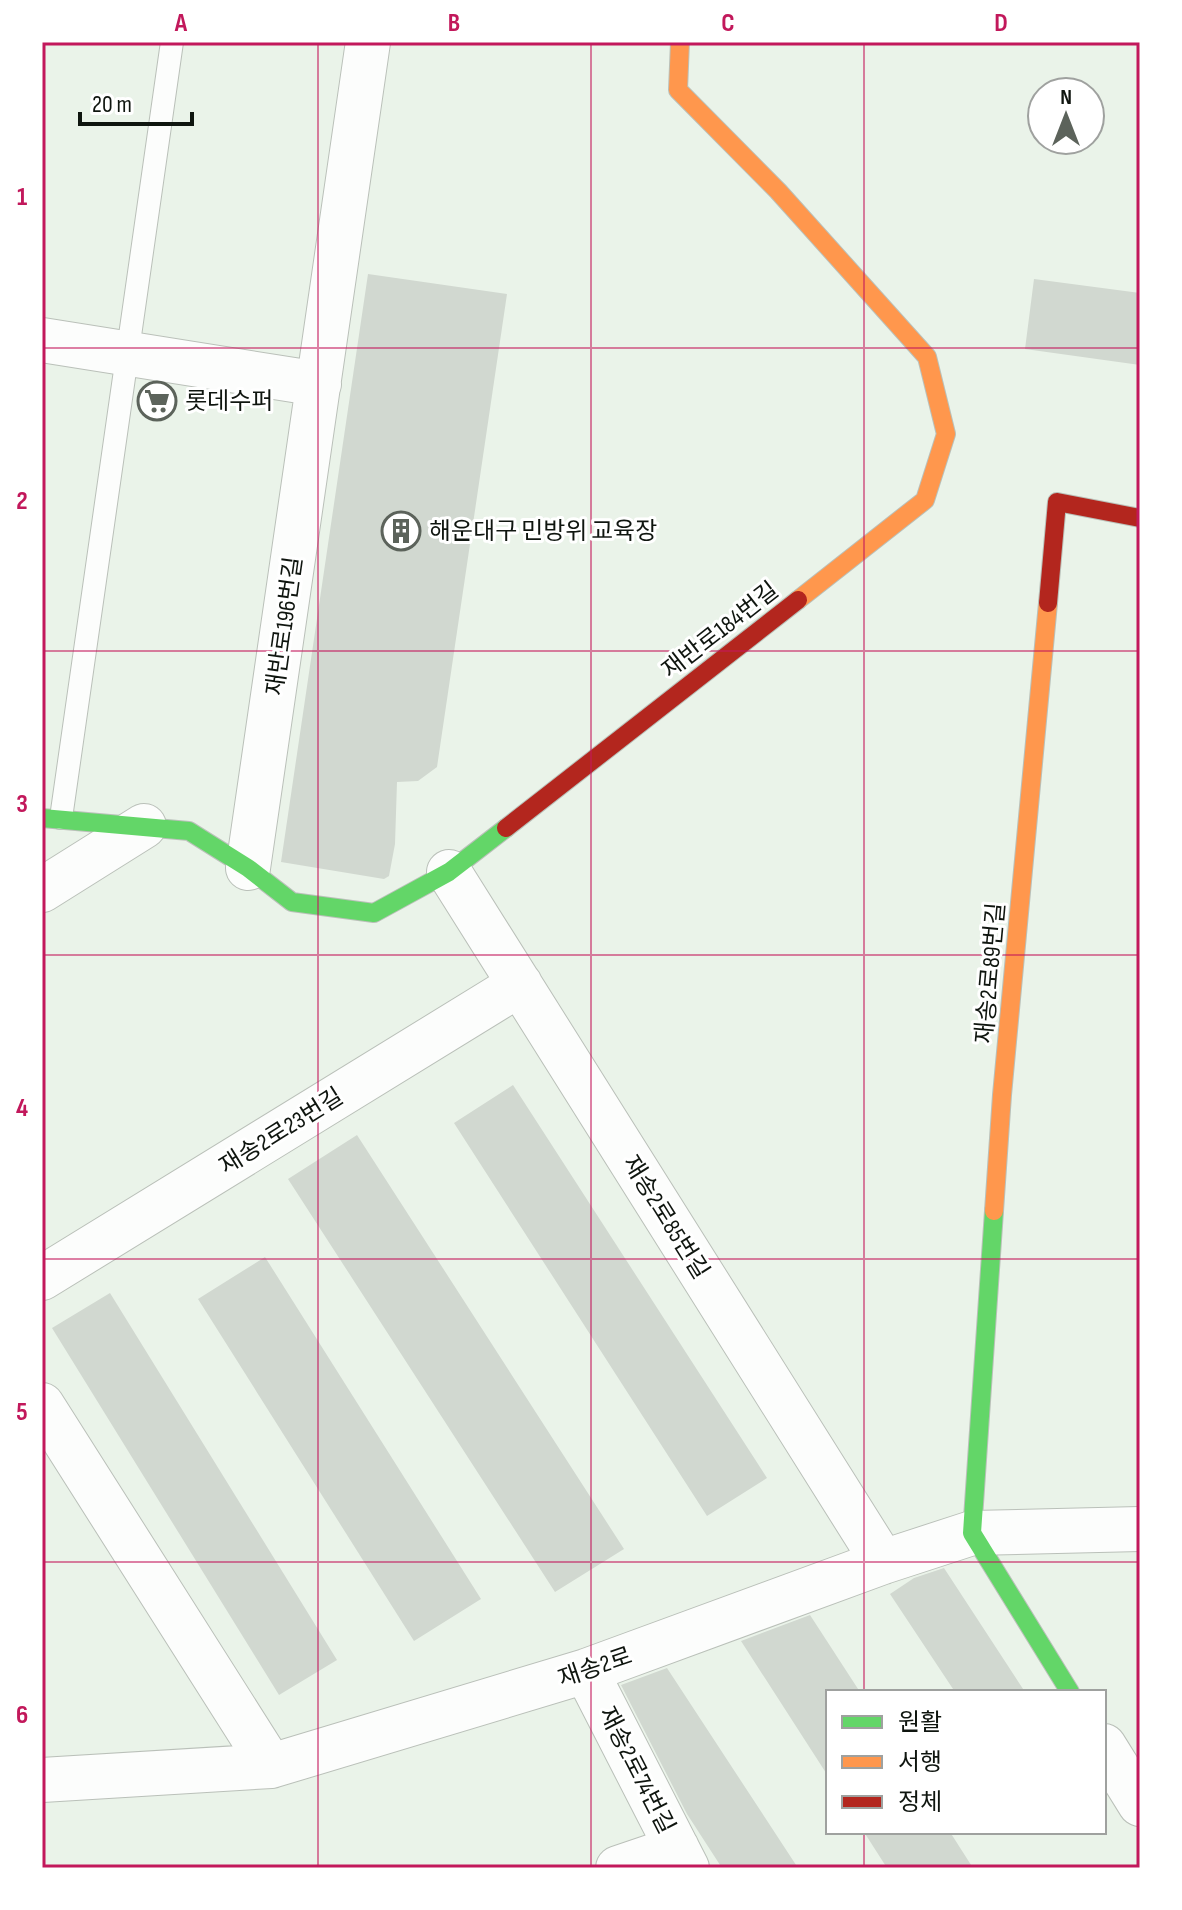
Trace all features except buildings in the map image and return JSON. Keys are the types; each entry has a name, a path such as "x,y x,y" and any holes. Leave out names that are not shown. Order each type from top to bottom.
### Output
{"street":[{"name":"재반로196번길","path":"248,868 368,42"},
{"name":"재반로184번길","path":"52,818 189,831 248,868 292,902 374,913 449,872 925,500 946,434 927,357 778,191 678,90 680,42"},
{"path":"42,340 319,384"},
{"name":"재송2로89번길","path":"972,1533 1002,1095 1057,502 1140,518"},
{"path":"42,890 144,826"},
{"name":"재송2로85번길","path":"449,872 883,1562"},
{"name":"재송2로23번길","path":"42,1278 520,984"},
{"path":"42,1405 271,1766"},
{"name":"재송2로","path":"42,1780 271,1766 586,1671 883,1562 972,1533 1140,1529"},
{"path":"972,1533 1069,1690"},
{"name":"재송2로74번길","path":"586,1671 682,1858"},
{"path":"1106,1749 1140,1804"},
{"path":"618,1868 682,1858"}],"lane":[{"path":"52,818 128,353 172,42"}],"traffic: fast":[{"path":"42,818 189,831 248,868 292,902 374,913 449,872 506,828"},
{"path":"994,1211 972,1533 1069,1690"}],"traffic: slow":[{"path":"680,42 678,90 778,191 927,357 946,434 925,500 798,600"},
{"path":"994,1211 1048,603"}],"traffic: jam":[{"path":"1048,603 1057,502 1140,518"},
{"path":"506,828 798,600"}],"place":[{"name":"롯데수퍼","path":"157,401"},
{"name":"해운대구 민방위 교육장","path":"401,531"}]}
